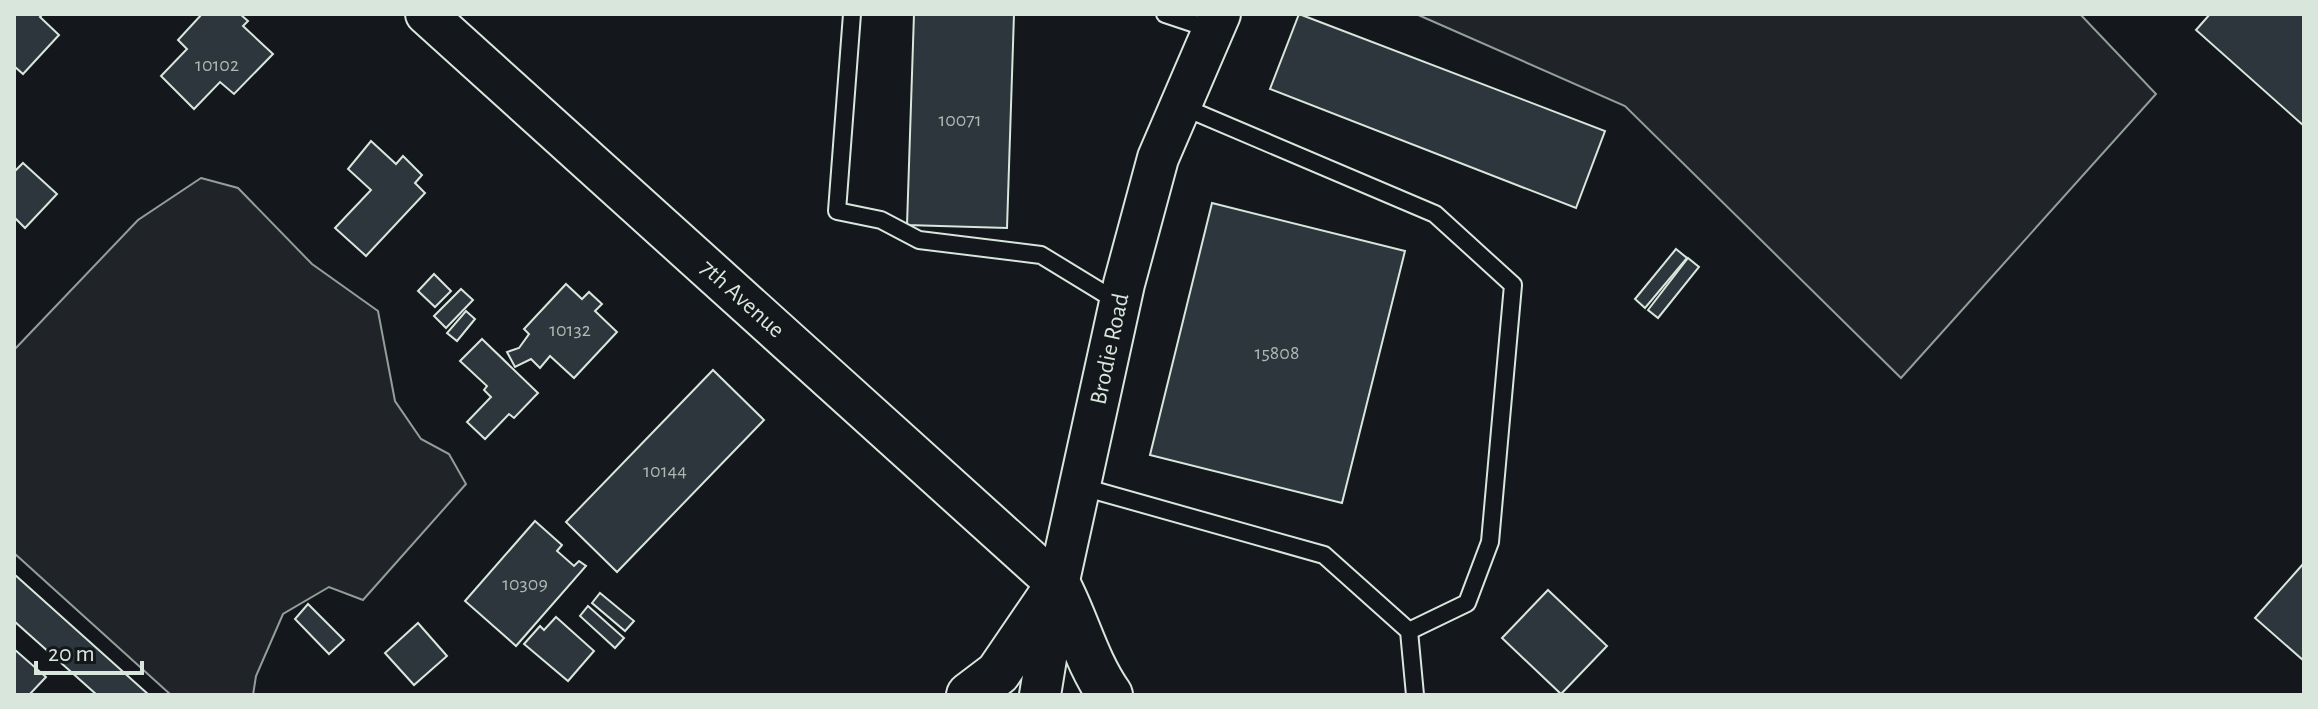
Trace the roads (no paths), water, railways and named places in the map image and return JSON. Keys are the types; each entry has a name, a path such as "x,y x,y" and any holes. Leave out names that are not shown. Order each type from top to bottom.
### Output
{"main road":[{"path":"969,695 998,673 1058,585 1077,622 1096,675 1110,695"}],"street":[{"name":"7th Avenue","path":"426,14 1058,585"},
{"name":"Brodie Road","path":"1040,695 1058,585 1119,303 1158,158 1217,22"}],"lane":[{"path":"852,14 837,211 881,220 919,240 1041,255 1119,303"},
{"path":"1165,14 1217,22"},
{"path":"1181,106 1435,214 1513,285 1490,542 1467,603 1409,631"},
{"path":"1079,486 1324,555 1409,631 1415,695"}]}
